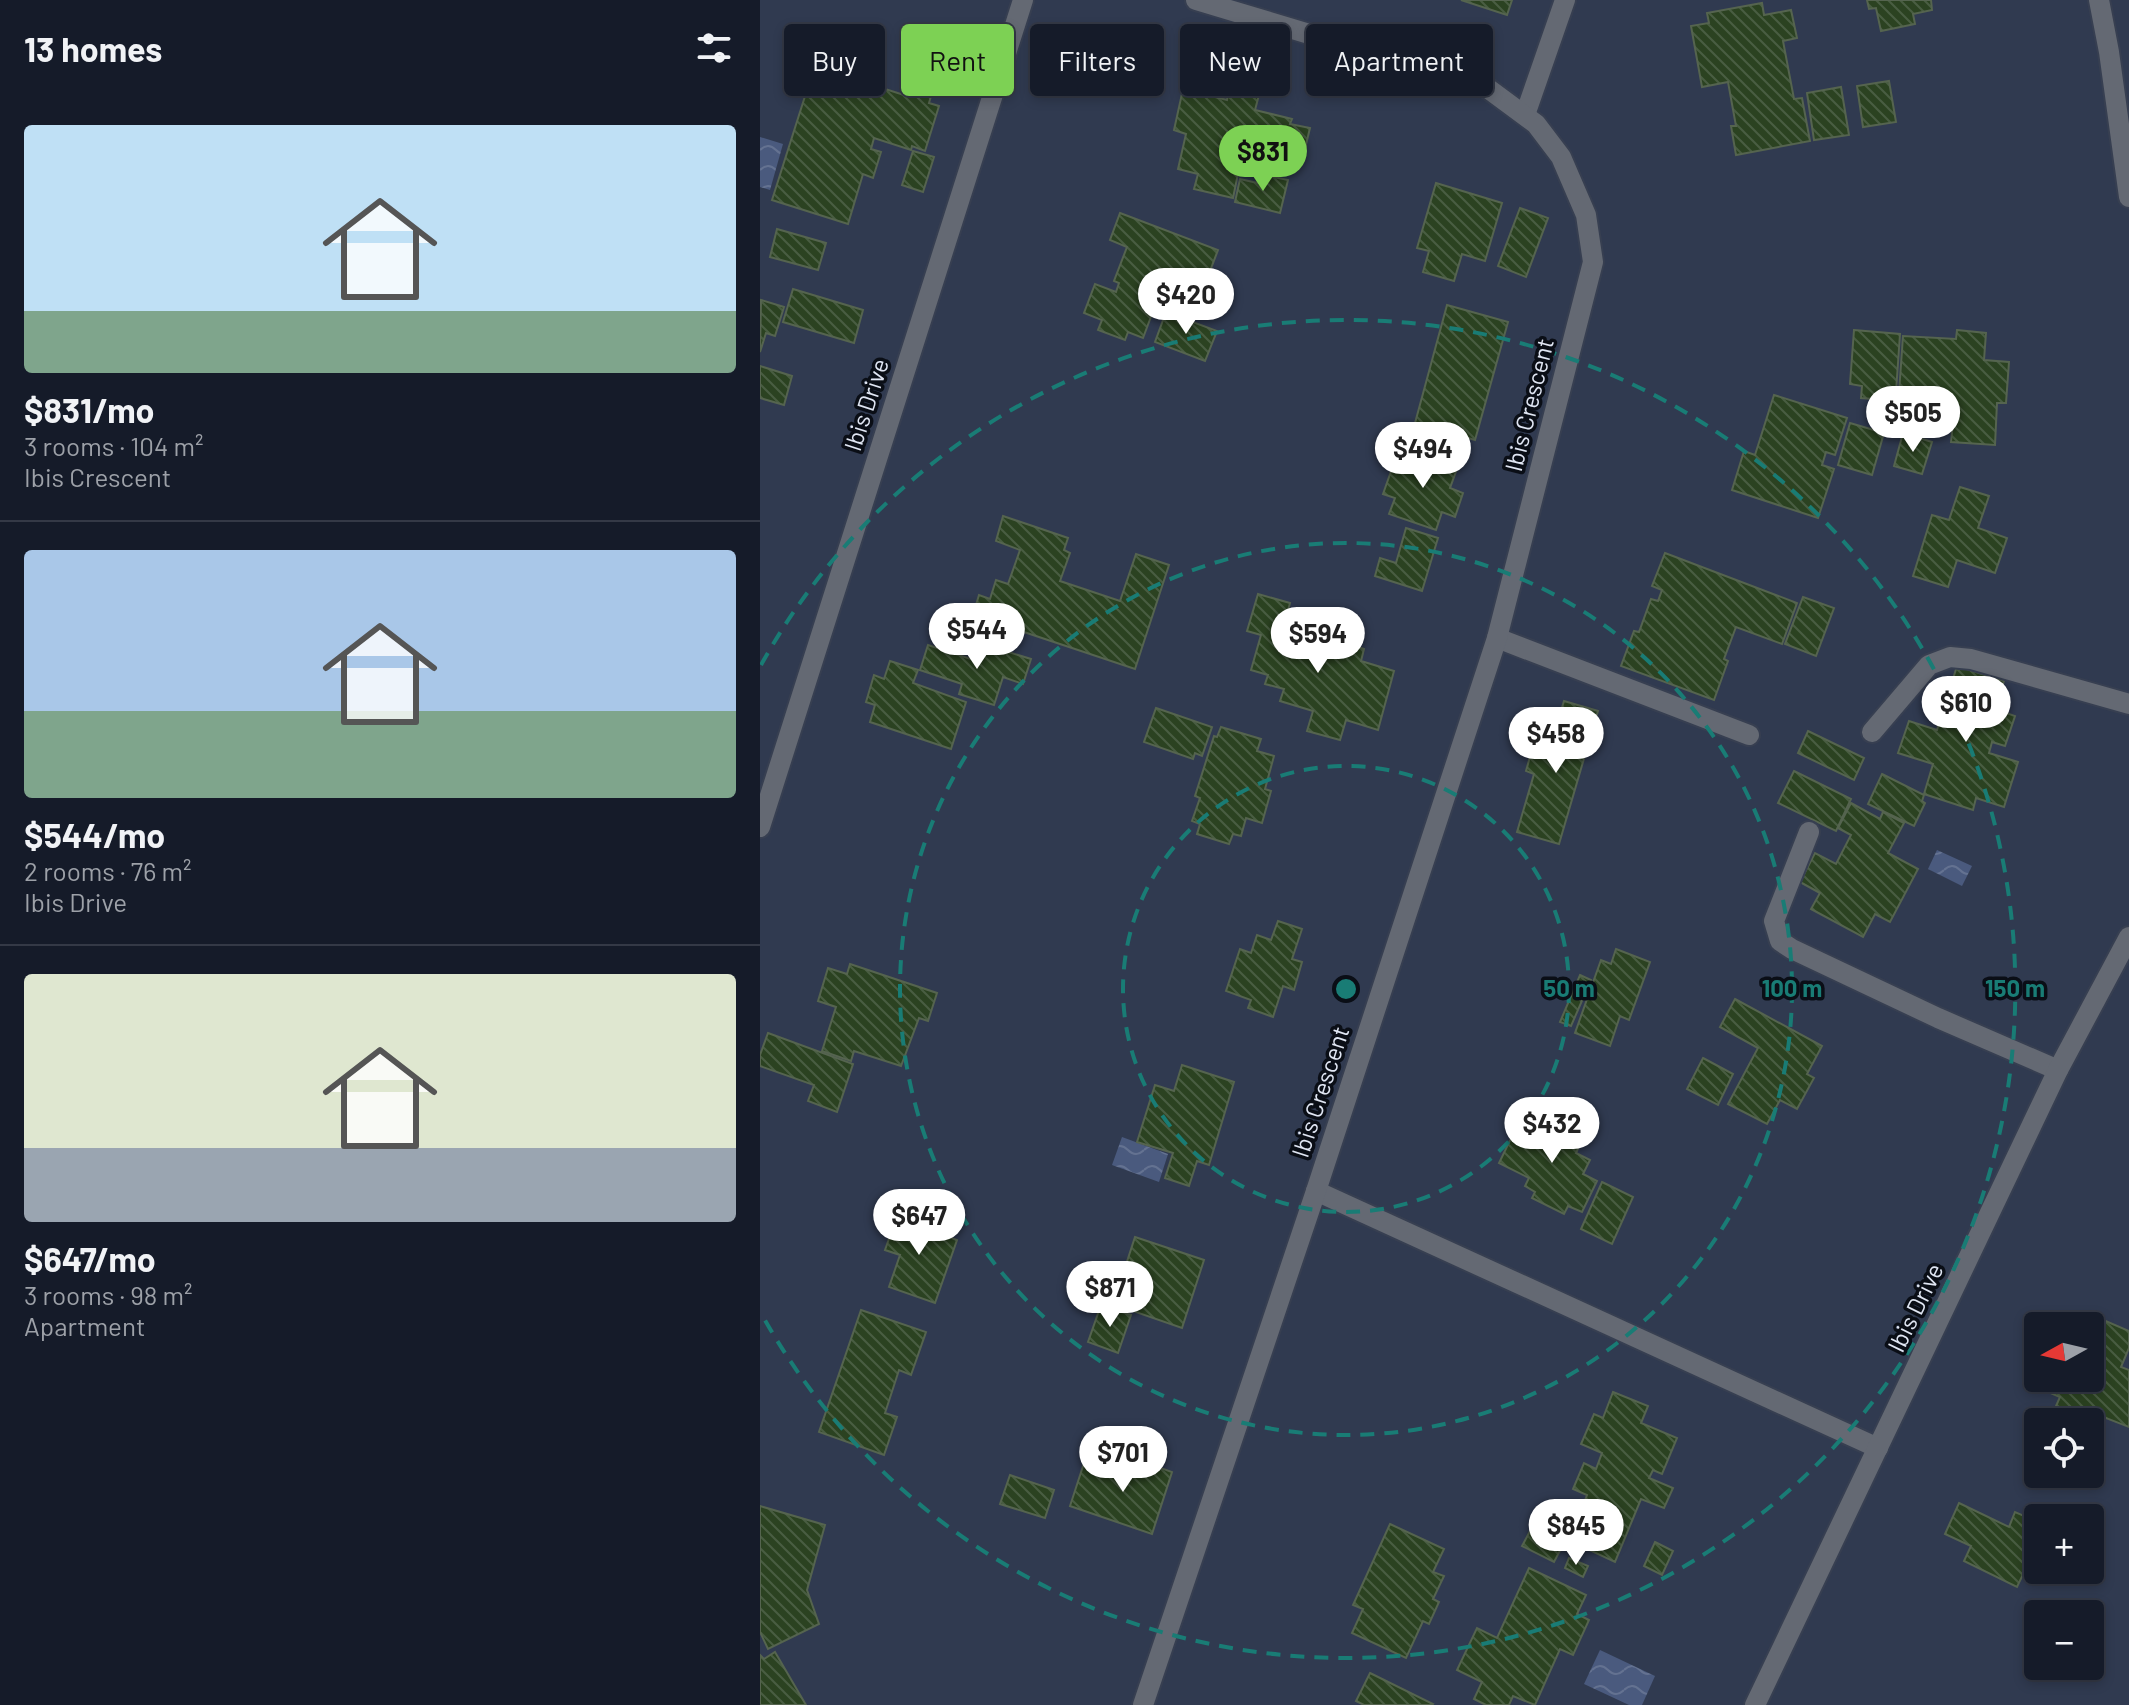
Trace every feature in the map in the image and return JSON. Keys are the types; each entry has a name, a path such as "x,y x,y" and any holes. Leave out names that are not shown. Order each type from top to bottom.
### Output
{"street":[{"name":"Ibis Drive","path":"760,827 1023,0"},
{"name":"Ibis Crescent","path":"1143,1705 1497,638 1593,262 1586,215 1561,157 1536,124 1486,87 1196,0"},
{"path":"1525,115 1565,0"},
{"path":"2099,0 2129,197"},
{"path":"1497,638 1749,735"},
{"path":"1872,732 1929,665 1950,657 1971,659 2129,704"},
{"path":"1809,832 1774,921 1780,941 1938,1018 2058,1070"},
{"name":"Ibis Drive","path":"1755,1705 2058,1070 2129,937"},
{"name":"Ibis Crescent","path":"1316,1191 1878,1448"}],"shaded area":[{"path":"760,0 2129,0 2129,1705 760,1705"}],"water":[{"path":"760,137 783,144 770,190 760,187"},
{"path":"1937,850 1972,866 1962,886 1928,869"},
{"path":"1122,1137 1168,1154 1159,1182 1112,1165"},
{"path":"1600,1650 1655,1676 1642,1705 1629,1705 1584,1684"}],"building":[{"path":"1461,0 1512,0 1507,15"},
{"path":"1867,0 1931,0 1932,10 1913,14 1915,24 1881,31 1876,8 1869,9"},
{"path":"1762,3 1764,15 1791,10 1797,38 1783,41 1794,99 1802,98 1810,141 1736,155 1731,126 1736,126 1728,82 1702,87 1691,26 1709,23 1707,13"},
{"path":"1889,81 1896,122 1863,127 1857,86"},
{"path":"1841,87 1849,135 1814,140 1807,93"},
{"path":"885,89 901,96 931,96 929,103 939,106 925,151 912,146 911,150 874,138 871,149 881,152 873,178 863,174 848,224 772,200 805,96 885,96"},
{"path":"1181,96 1211,96 1227,100 1228,96 1259,96 1255,110 1292,119 1290,124 1310,128 1302,161 1277,155 1279,145 1252,139 1247,161 1241,159 1233,198 1194,189 1198,174 1178,169 1186,134 1174,130"},
{"path":"913,151 934,157 923,192 902,185"},
{"path":"1264,175 1288,180 1280,213 1235,202 1240,179 1262,184"},
{"path":"1436,183 1502,203 1485,261 1462,254 1454,281 1423,272 1429,251 1417,248"},
{"path":"1520,208 1548,218 1526,277 1498,266"},
{"path":"1120,213 1218,250 1202,292 1179,283 1170,305 1166,303 1161,318 1152,314 1143,338 1128,332 1125,340 1098,330 1102,320 1084,313 1095,284 1116,292 1119,283 1114,281 1127,247 1110,240"},
{"path":"777,229 826,243 818,270 770,257"},
{"path":"793,289 863,310 854,343 783,322"},
{"path":"761,300 784,307 775,336 766,333 760,352"},
{"path":"1447,305 1508,322 1475,440 1415,423"},
{"path":"1166,312 1217,331 1205,361 1155,342"},
{"path":"1854,330 1900,334 1894,421 1871,419 1872,399 1861,398 1862,386 1850,384"},
{"path":"1957,330 1986,333 1984,360 2009,362 2006,403 1997,403 1995,445 1951,442 1953,423 1941,423 1942,410 1898,407 1903,336 1956,339"},
{"path":"760,366 792,376 784,405 760,398"},
{"path":"1774,395 1847,418 1835,455 1826,452 1822,465 1834,469 1818,518 1732,490 1744,451 1755,455"},
{"path":"1850,423 1884,433 1872,475 1838,465"},
{"path":"1903,433 1932,442 1922,474 1894,466"},
{"path":"1411,449 1458,466 1450,488 1463,493 1455,517 1442,512 1436,530 1389,514 1395,498 1383,494 1395,460 1406,464"},
{"path":"1960,487 1989,496 1978,528 2007,538 1995,573 1957,560 1948,587 1913,576 1932,515 1949,520"},
{"path":"1003,516 1068,538 1064,550 1070,553 1060,581 1120,601 1136,554 1169,565 1135,669 997,623 996,626 972,618 979,595 990,599 996,580 1008,584 1020,550 996,541"},
{"path":"1406,528 1438,538 1422,591 1375,576 1380,558 1396,563"},
{"path":"1665,553 1797,603 1782,644 1736,627 1714,700 1621,666 1634,631 1639,632 1651,599 1658,601 1662,590 1652,586"},
{"path":"1258,594 1290,603 1281,638 1335,654 1339,641 1364,649 1361,661 1394,671 1378,730 1346,720 1340,740 1307,731 1313,711 1280,701 1284,689 1265,684 1268,675 1251,670 1261,635 1247,631"},
{"path":"1803,597 1834,608 1816,656 1785,644"},
{"path":"928,645 980,662 986,645 1031,659 1023,684 1003,677 994,705 959,694 962,684 920,670"},
{"path":"890,661 918,670 913,683 966,702 951,749 870,722 875,705 866,702 874,675 884,679"},
{"path":"1957,666 2004,681 1995,709 2015,716 2005,746 1992,742 1989,753 2018,762 2004,807 1976,798 1973,810 1924,794 1933,764 1898,753 1909,721 1937,730"},
{"path":"1564,701 1598,711 1593,727 1581,723 1577,734 1590,738 1559,844 1517,832 1534,774 1526,771 1535,739 1551,743"},
{"path":"1156,708 1212,727 1202,756 1195,753 1193,759 1144,742"},
{"path":"1221,727 1261,739 1257,751 1274,756 1265,789 1271,791 1262,823 1246,818 1241,836 1233,834 1229,844 1197,834 1200,824 1192,821 1200,798 1195,796 1214,736 1217,737"},
{"path":"1808,731 1864,758 1854,780 1798,753"},
{"path":"1794,771 1851,799 1836,831 1778,803"},
{"path":"1882,774 1924,795 1922,801 1925,803 1914,826 1868,804"},
{"path":"1851,803 1880,819 1883,812 1904,823 1888,853 1918,869 1890,922 1875,914 1863,937 1811,909 1820,893 1800,882 1815,853 1836,864 1851,835 1838,828"},
{"path":"1278,921 1302,929 1292,959 1302,962 1294,990 1283,986 1273,1017 1248,1008 1251,1000 1226,991 1240,949 1251,953 1257,935 1271,940"},
{"path":"1616,949 1650,962 1629,1020 1620,1016 1610,1046 1575,1033 1601,960 1611,964"},
{"path":"850,964 937,993 928,1021 919,1018 901,1066 854,1051 851,1061 822,1051 836,1007 818,1001 828,968 847,974"},
{"path":"1580,975 1591,980 1571,1026 1560,1022"},
{"path":"1735,999 1822,1046 1807,1074 1814,1078 1797,1109 1780,1100 1767,1124 1728,1104 1758,1048 1720,1027"},
{"path":"768,1033 853,1064 837,1112 808,1101 814,1085 760,1066 760,1055"},
{"path":"1703,1058 1733,1074 1718,1105 1687,1089"},
{"path":"1182,1065 1234,1082 1209,1165 1197,1161 1189,1186 1165,1178 1173,1153 1137,1142 1155,1085 1174,1091"},
{"path":"1554,1117 1585,1133 1576,1153 1590,1160 1583,1174 1597,1181 1582,1212 1568,1206 1564,1214 1532,1198 1535,1192 1525,1186 1529,1178 1499,1163 1518,1124 1544,1137"},
{"path":"1602,1182 1633,1197 1612,1244 1581,1229"},
{"path":"898,1213 934,1225 933,1231 957,1240 935,1303 889,1287 900,1255 885,1250"},
{"path":"1135,1237 1204,1260 1182,1328 1124,1308 1130,1290 1119,1286"},
{"path":"1101,1305 1131,1315 1118,1353 1088,1342"},
{"path":"861,1310 926,1332 911,1375 899,1370 885,1413 897,1417 884,1455 819,1432"},
{"path":"2104,1320 2129,1331 2129,1348 2121,1367 2129,1370 2129,1427 2104,1417 2104,1408 2055,1408 2060,1397 2048,1392 2104,1392"},
{"path":"1613,1392 1648,1406 1641,1423 1677,1438 1662,1474 1653,1470 1649,1478 1673,1488 1664,1508 1641,1499 1615,1562 1570,1541 1587,1495 1573,1489 1584,1463 1596,1469 1602,1453 1581,1444 1594,1414 1603,1418"},
{"path":"1136,1459 1172,1472 1152,1534 1070,1506 1085,1460 1130,1475"},
{"path":"1010,1475 1054,1490 1045,1518 1000,1504"},
{"path":"1959,1503 2009,1527 2015,1512 2024,1516 2024,1572 2017,1587 1964,1561 1971,1546 1945,1534"},
{"path":"760,1506 825,1525 807,1590 819,1624 768,1649 760,1632"},
{"path":"1543,1507 1558,1515 1555,1521 1566,1527 1564,1530 1567,1532 1554,1562 1522,1546"},
{"path":"1390,1524 1444,1549 1433,1572 1444,1576 1433,1599 1439,1602 1429,1624 1423,1621 1406,1658 1352,1633 1363,1609 1353,1605"},
{"path":"1655,1542 1673,1551 1662,1575 1644,1566"},
{"path":"1569,1558 1588,1566 1583,1577 1565,1568"},
{"path":"1529,1568 1586,1595 1577,1614 1589,1620 1573,1655 1560,1649 1535,1705 1513,1696 1509,1705 1486,1705 1474,1699 1482,1682 1457,1670 1477,1628 1497,1638"},
{"path":"775,1652 806,1705 760,1705 760,1655 764,1659"},
{"path":"1370,1673 1433,1704 1364,1705 1356,1701"}]}
